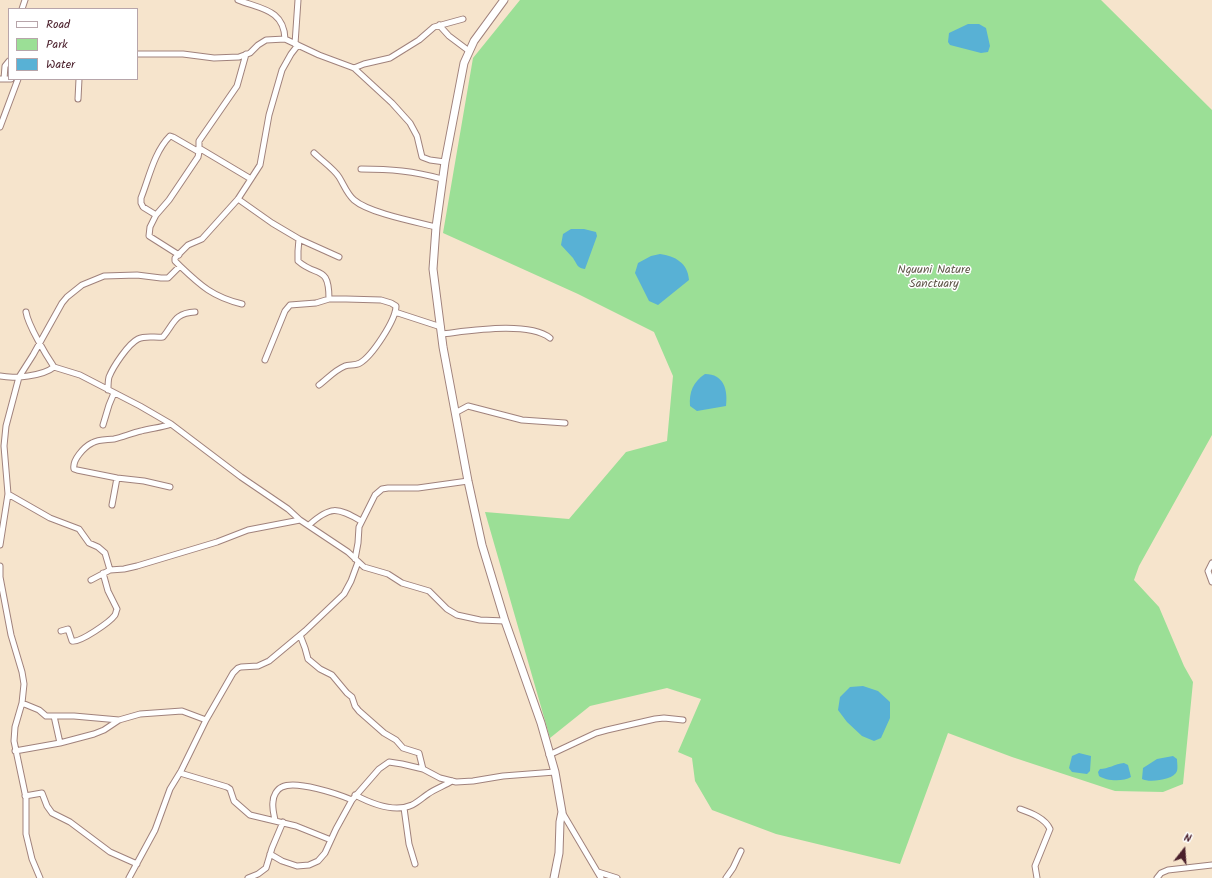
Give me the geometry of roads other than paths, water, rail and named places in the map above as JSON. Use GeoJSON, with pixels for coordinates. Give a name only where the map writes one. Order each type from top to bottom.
{"type":"FeatureCollection","features":[{"type":"Feature","properties":{"kind":"main road"},"geometry":{"type":"LineString","coordinates":[[504,0],[474,41],[464,63],[442,179],[433,269],[441,330],[455,413],[482,545],[505,621],[541,723],[555,772],[562,812],[560,822],[559,853],[554,878]]}},
{"type":"Feature","properties":{"kind":"street"},"geometry":{"type":"LineString","coordinates":[[238,0],[259,6],[270,12],[282,24],[285,39]]}},
{"type":"Feature","properties":{"kind":"street"},"geometry":{"type":"LineString","coordinates":[[242,304],[225,300],[216,295],[201,285],[175,261],[188,245],[202,239],[238,199],[260,164],[269,115],[282,70],[296,45],[298,0]]}},
{"type":"Feature","properties":{"kind":"street"},"geometry":{"type":"LineString","coordinates":[[354,68],[390,58],[419,40],[430,30],[439,25],[463,19]]}},
{"type":"Feature","properties":{"kind":"street"},"geometry":{"type":"LineString","coordinates":[[439,25],[448,36],[469,51]]}},
{"type":"Feature","properties":{"kind":"street"},"geometry":{"type":"LineString","coordinates":[[138,54],[183,54],[214,58],[239,57],[250,53],[266,40],[285,39],[335,62],[354,68],[408,120],[417,136],[422,157],[445,162]]}},
{"type":"Feature","properties":{"kind":"street"},"geometry":{"type":"LineString","coordinates":[[179,255],[149,236],[150,227],[156,214],[177,188],[198,157],[199,141],[236,86],[246,54]]}},
{"type":"Feature","properties":{"kind":"street"},"geometry":{"type":"LineString","coordinates":[[2,79],[5,66],[8,62]]}},
{"type":"Feature","properties":{"kind":"street"},"geometry":{"type":"LineString","coordinates":[[0,127],[18,80]]}},
{"type":"Feature","properties":{"kind":"street"},"geometry":{"type":"LineString","coordinates":[[78,99],[79,80]]}},
{"type":"Feature","properties":{"kind":"street"},"geometry":{"type":"LineString","coordinates":[[156,214],[143,207],[140,203],[154,163],[164,142],[170,136],[199,150],[251,179]]}},
{"type":"Feature","properties":{"kind":"street"},"geometry":{"type":"LineString","coordinates":[[314,153],[337,174],[347,192],[356,202],[395,217],[436,227]]}},
{"type":"Feature","properties":{"kind":"street"},"geometry":{"type":"LineString","coordinates":[[361,169],[419,172],[442,179]]}},
{"type":"Feature","properties":{"kind":"street"},"geometry":{"type":"LineString","coordinates":[[238,199],[272,223],[299,239],[339,257]]}},
{"type":"Feature","properties":{"kind":"street"},"geometry":{"type":"LineString","coordinates":[[299,239],[298,261],[326,278],[329,285],[329,299]]}},
{"type":"Feature","properties":{"kind":"street"},"geometry":{"type":"LineString","coordinates":[[0,545],[8,494],[4,446],[6,426],[18,377],[40,343],[62,303],[82,285],[104,276],[137,275],[168,278],[180,266]]}},
{"type":"Feature","properties":{"kind":"street"},"geometry":{"type":"LineString","coordinates":[[265,360],[287,308],[290,305],[316,303],[329,299],[381,300],[394,304],[396,306],[395,312],[382,339],[374,350],[359,364],[345,366],[319,385]]}},
{"type":"Feature","properties":{"kind":"street"},"geometry":{"type":"LineString","coordinates":[[26,312],[27,318],[46,356],[54,367],[80,375],[171,424],[241,477],[288,509],[300,520],[348,552],[357,561],[370,569],[388,574],[402,583],[429,591],[447,609],[457,615],[485,621],[505,621]]}},
{"type":"Feature","properties":{"kind":"street"},"geometry":{"type":"LineString","coordinates":[[108,390],[108,381],[112,370],[133,343],[138,339],[146,337],[163,337],[174,320],[184,314],[195,312]]}},
{"type":"Feature","properties":{"kind":"street"},"geometry":{"type":"LineString","coordinates":[[395,312],[441,330],[524,329],[546,334],[550,338]]}},
{"type":"Feature","properties":{"kind":"street"},"geometry":{"type":"LineString","coordinates":[[0,376],[14,378],[43,373],[54,367]]}},
{"type":"Feature","properties":{"kind":"street"},"geometry":{"type":"LineString","coordinates":[[103,425],[114,393]]}},
{"type":"Feature","properties":{"kind":"street"},"geometry":{"type":"LineString","coordinates":[[455,413],[468,406],[522,420],[565,423]]}},
{"type":"Feature","properties":{"kind":"street"},"geometry":{"type":"LineString","coordinates":[[170,487],[144,481],[117,478],[77,470],[74,469],[73,466],[78,456],[92,443],[114,439],[142,430],[160,428],[171,424]]}},
{"type":"Feature","properties":{"kind":"street"},"geometry":{"type":"LineString","coordinates":[[112,504],[117,478]]}},
{"type":"Feature","properties":{"kind":"street"},"geometry":{"type":"LineString","coordinates":[[130,878],[155,830],[170,789],[191,753],[206,720],[233,673],[238,668],[244,666],[258,666],[265,663],[300,635],[344,594],[351,581],[357,561],[359,526],[375,495],[382,489],[388,488],[418,488],[468,481]]}},
{"type":"Feature","properties":{"kind":"street"},"geometry":{"type":"LineString","coordinates":[[8,494],[50,518],[79,529],[89,543],[98,547],[105,553],[110,570]]}},
{"type":"Feature","properties":{"kind":"street"},"geometry":{"type":"LineString","coordinates":[[309,525],[318,517],[336,510],[342,511],[361,521]]}},
{"type":"Feature","properties":{"kind":"street"},"geometry":{"type":"LineString","coordinates":[[91,580],[110,570],[137,566],[216,542],[254,528],[300,520]]}},
{"type":"Feature","properties":{"kind":"street"},"geometry":{"type":"LineString","coordinates":[[1212,563],[1208,571],[1212,582]]}},
{"type":"Feature","properties":{"kind":"street"},"geometry":{"type":"LineString","coordinates":[[0,566],[0,577],[10,635],[22,672],[24,684],[22,704],[14,734],[14,741],[25,796],[26,834],[32,859],[40,878]]}},
{"type":"Feature","properties":{"kind":"street"},"geometry":{"type":"LineString","coordinates":[[61,630],[68,629],[72,641],[77,641],[91,634],[115,615],[116,609],[103,573]]}},
{"type":"Feature","properties":{"kind":"street"},"geometry":{"type":"LineString","coordinates":[[300,635],[309,661],[320,670],[332,675],[353,698],[356,708],[384,733],[396,740],[403,748],[419,754],[423,769]]}},
{"type":"Feature","properties":{"kind":"street"},"geometry":{"type":"LineString","coordinates":[[22,704],[39,710],[45,716],[74,716],[119,720]]}},
{"type":"Feature","properties":{"kind":"street"},"geometry":{"type":"LineString","coordinates":[[15,751],[60,743],[94,734],[104,730],[119,720],[140,714],[178,711],[187,712],[206,720]]}},
{"type":"Feature","properties":{"kind":"street"},"geometry":{"type":"LineString","coordinates":[[54,716],[60,743]]}},
{"type":"Feature","properties":{"kind":"street"},"geometry":{"type":"LineString","coordinates":[[549,755],[602,731],[655,718],[683,720]]}},
{"type":"Feature","properties":{"kind":"street"},"geometry":{"type":"LineString","coordinates":[[270,854],[282,861],[297,866],[309,865],[318,861],[323,856],[352,800],[379,769],[389,762],[423,769],[440,778],[466,782],[503,776],[555,772]]}},
{"type":"Feature","properties":{"kind":"street"},"geometry":{"type":"LineString","coordinates":[[180,772],[227,787],[230,789],[234,801],[246,813],[301,827],[331,840]]}},
{"type":"Feature","properties":{"kind":"street"},"geometry":{"type":"LineString","coordinates":[[356,795],[372,804],[379,806],[404,808],[417,803],[436,789],[452,781]]}},
{"type":"Feature","properties":{"kind":"street"},"geometry":{"type":"LineString","coordinates":[[276,820],[273,802],[278,790],[286,786],[296,785],[325,790],[352,800]]}},
{"type":"Feature","properties":{"kind":"street"},"geometry":{"type":"LineString","coordinates":[[25,796],[42,793],[47,806],[52,813],[70,822],[110,852],[137,864]]}},
{"type":"Feature","properties":{"kind":"street"},"geometry":{"type":"LineString","coordinates":[[404,808],[409,844],[415,864]]}},
{"type":"Feature","properties":{"kind":"street"},"geometry":{"type":"LineString","coordinates":[[1020,809],[1038,818],[1048,825],[1050,829],[1035,866],[1037,878]]}},
{"type":"Feature","properties":{"kind":"street"},"geometry":{"type":"LineString","coordinates":[[562,812],[601,878]]}},
{"type":"Feature","properties":{"kind":"street"},"geometry":{"type":"LineString","coordinates":[[248,878],[262,872],[266,868],[283,822]]}},
{"type":"Feature","properties":{"kind":"street"},"geometry":{"type":"LineString","coordinates":[[726,878],[733,868],[741,851]]}},
{"type":"Feature","properties":{"kind":"street"},"geometry":{"type":"LineString","coordinates":[[1157,878],[1161,873],[1168,870],[1212,865]]}},
{"type":"Feature","properties":{"kind":"street"},"geometry":{"type":"LineString","coordinates":[[598,872],[616,878]]}},
{"type":"Feature","properties":{"kind":"water"},"geometry":{"type":"Polygon","coordinates":[[[968,24],[979,24],[986,28],[990,46],[988,52],[981,53],[950,45],[948,42],[949,33],[968,24]]]}},
{"type":"Feature","properties":{"kind":"water"},"geometry":{"type":"Polygon","coordinates":[[[571,229],[584,229],[596,232],[597,236],[585,269],[576,264],[573,258],[561,245],[563,234],[571,229]]]}},
{"type":"Feature","properties":{"kind":"water"},"geometry":{"type":"Polygon","coordinates":[[[660,254],[680,261],[686,269],[689,280],[658,305],[649,301],[635,273],[638,263],[651,256],[660,254]]]}},
{"type":"Feature","properties":{"kind":"water"},"geometry":{"type":"Polygon","coordinates":[[[705,374],[717,377],[721,380],[726,394],[726,406],[697,411],[690,406],[691,392],[697,380],[705,374]]]}},
{"type":"Feature","properties":{"kind":"water"},"geometry":{"type":"Polygon","coordinates":[[[863,686],[878,691],[890,702],[890,718],[881,738],[874,741],[862,736],[847,722],[838,710],[840,697],[850,687],[863,686]]]}},
{"type":"Feature","properties":{"kind":"water"},"geometry":{"type":"Polygon","coordinates":[[[1079,753],[1091,756],[1090,771],[1087,774],[1072,772],[1069,768],[1072,756],[1079,753]]]}},
{"type":"Feature","properties":{"kind":"water"},"geometry":{"type":"Polygon","coordinates":[[[1173,756],[1177,759],[1177,771],[1171,777],[1150,781],[1142,779],[1143,768],[1157,759],[1173,756]]]}},
{"type":"Feature","properties":{"kind":"water"},"geometry":{"type":"Polygon","coordinates":[[[1124,763],[1128,765],[1131,777],[1128,779],[1115,780],[1102,778],[1099,776],[1098,772],[1100,769],[1124,763]]]}},
{"type":"Feature","properties":{"kind":"park label","name":"Nguuni Nature Sanctuary"},"geometry":{"type":"Point","coordinates":[934,278]}}]}
